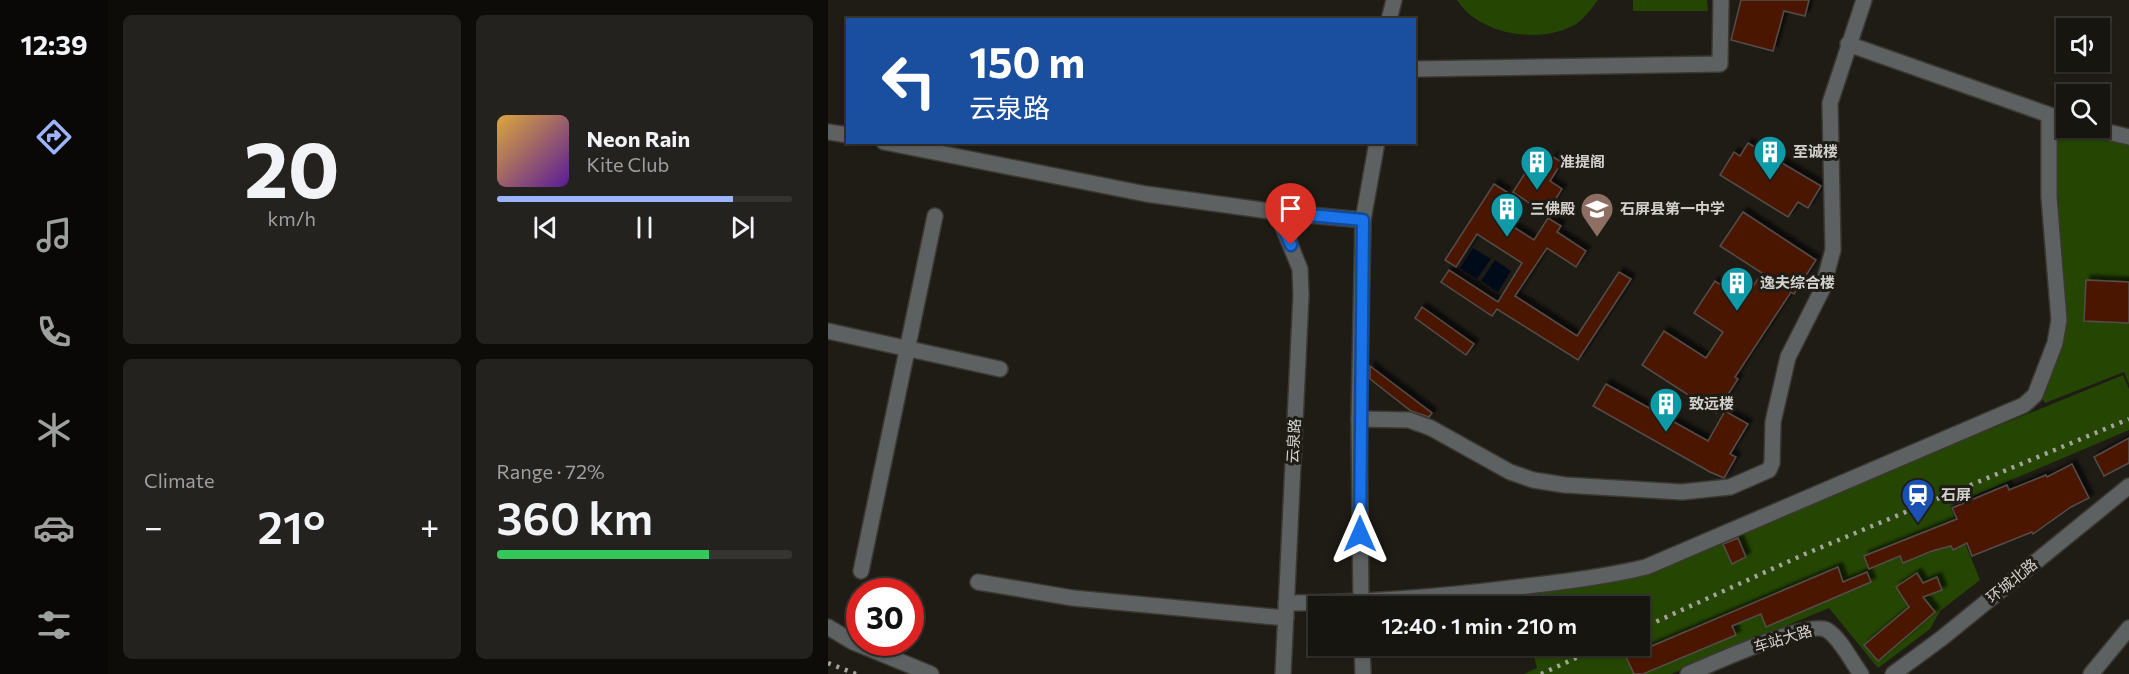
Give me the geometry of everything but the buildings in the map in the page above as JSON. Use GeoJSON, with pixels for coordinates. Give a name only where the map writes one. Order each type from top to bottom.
{"type":"FeatureCollection","features":[{"type":"Feature","properties":{"kind":"street"},"geometry":{"type":"LineString","coordinates":[[1390,18],[1394,0]]}},
{"type":"Feature","properties":{"kind":"street"},"geometry":{"type":"LineString","coordinates":[[1416,69],[1720,64],[1721,0]]}},
{"type":"Feature","properties":{"kind":"street"},"geometry":{"type":"LineString","coordinates":[[1359,419],[1409,420],[1431,428],[1510,472],[1533,480],[1565,486],[1682,492],[1730,487],[1768,470],[1772,463],[1773,422],[1788,357],[1822,290],[1833,250],[1830,103],[1864,0]]}},
{"type":"Feature","properties":{"kind":"street"},"geometry":{"type":"LineString","coordinates":[[1848,44],[2056,119]]}},
{"type":"Feature","properties":{"kind":"street"},"geometry":{"type":"LineString","coordinates":[[1435,596],[1616,574],[1646,567],[2024,405],[2035,394],[2055,343],[2059,320],[2049,196],[2049,117]]}},
{"type":"Feature","properties":{"kind":"street"},"geometry":{"type":"LineString","coordinates":[[828,132],[846,135]]}},
{"type":"Feature","properties":{"kind":"street"},"geometry":{"type":"LineString","coordinates":[[2110,132],[2129,137]]}},
{"type":"Feature","properties":{"kind":"street"},"geometry":{"type":"LineString","coordinates":[[894,144],[1146,194],[1277,212],[1363,220]]}},
{"type":"Feature","properties":{"kind":"street"},"geometry":{"type":"LineString","coordinates":[[1361,596],[1359,419],[1363,220],[1377,144]]}},
{"type":"Feature","properties":{"kind":"street","name":"云泉路"},"geometry":{"type":"LineString","coordinates":[[1277,212],[1300,269],[1301,295],[1283,674]]}},
{"type":"Feature","properties":{"kind":"street"},"geometry":{"type":"LineString","coordinates":[[861,571],[935,216]]}},
{"type":"Feature","properties":{"kind":"street"},"geometry":{"type":"LineString","coordinates":[[828,331],[1000,369]]}},
{"type":"Feature","properties":{"kind":"street","name":"环城北路"},"geometry":{"type":"LineString","coordinates":[[1893,674],[1942,638],[2129,486]]}},
{"type":"Feature","properties":{"kind":"street"},"geometry":{"type":"LineString","coordinates":[[978,582],[1073,598],[1286,610],[1308,608]]}},
{"type":"Feature","properties":{"kind":"street"},"geometry":{"type":"LineString","coordinates":[[828,627],[853,642],[931,674]]}},
{"type":"Feature","properties":{"kind":"street","name":"车站大路"},"geometry":{"type":"LineString","coordinates":[[1688,674],[1790,634],[1818,628],[1831,634],[1861,674]]}},
{"type":"Feature","properties":{"kind":"street"},"geometry":{"type":"LineString","coordinates":[[2091,674],[2129,628]]}},
{"type":"Feature","properties":{"kind":"street"},"geometry":{"type":"LineString","coordinates":[[1362,656],[1363,674]]}},
{"type":"Feature","properties":{"kind":"green space"},"geometry":{"type":"Polygon","coordinates":[[[1457,0],[1598,0],[1576,24],[1546,34],[1529,35],[1495,29],[1467,12],[1457,0]]]}},
{"type":"Feature","properties":{"kind":"green space"},"geometry":{"type":"Polygon","coordinates":[[[1633,0],[1707,0],[1708,11],[1633,11],[1633,0]]]}},
{"type":"Feature","properties":{"kind":"green space"},"geometry":{"type":"Polygon","coordinates":[[[2055,123],[2056,138],[2110,137],[2129,142],[2129,384],[2124,372],[2045,403],[2039,394],[2063,310],[2055,123]]]}},
{"type":"Feature","properties":{"kind":"green space"},"geometry":{"type":"Polygon","coordinates":[[[2123,375],[2129,389],[2129,430],[1950,506],[1980,580],[1940,611],[1930,629],[1878,668],[1829,608],[1671,674],[1524,674],[1537,668],[1534,656],[1650,656],[1650,596],[1518,596],[1514,581],[1653,570],[1741,531],[2123,375]]]}},
{"type":"Feature","properties":{"kind":"water"},"geometry":{"type":"Polygon","coordinates":[[[1473,248],[1491,259],[1477,279],[1460,268],[1473,248]]]}},
{"type":"Feature","properties":{"kind":"water"},"geometry":{"type":"Polygon","coordinates":[[[1495,260],[1511,271],[1498,292],[1481,281],[1495,260]]]}},
{"type":"Feature","properties":{"kind":"railway"},"geometry":{"type":"LineString","coordinates":[[1650,624],[1805,554],[2129,419]]}},
{"type":"Feature","properties":{"kind":"railway"},"geometry":{"type":"LineString","coordinates":[[1541,674],[1580,656]]}},
{"type":"Feature","properties":{"kind":"railway"},"geometry":{"type":"LineString","coordinates":[[828,663],[856,674]]}},
{"type":"Feature","properties":{"kind":"place","name":"至诚楼"},"geometry":{"type":"Point","coordinates":[1770,181]}},
{"type":"Feature","properties":{"kind":"place","name":"准提阁"},"geometry":{"type":"Point","coordinates":[1537,191]}},
{"type":"Feature","properties":{"kind":"place","name":"三佛殿"},"geometry":{"type":"Point","coordinates":[1507,238]}},
{"type":"Feature","properties":{"kind":"place","name":"石屏县第一中学"},"geometry":{"type":"Point","coordinates":[1597,238]}},
{"type":"Feature","properties":{"kind":"place","name":"逸夫综合楼"},"geometry":{"type":"Point","coordinates":[1737,312]}},
{"type":"Feature","properties":{"kind":"place","name":"致远楼"},"geometry":{"type":"Point","coordinates":[1666,433]}},
{"type":"Feature","properties":{"kind":"place","name":"石屏"},"geometry":{"type":"Point","coordinates":[1918,524]}},
{"type":"Feature","properties":{"kind":"route"},"geometry":{"type":"LineString","coordinates":[[1291,245],[1277,212],[1363,220],[1359,419],[1360,534]]}}]}
